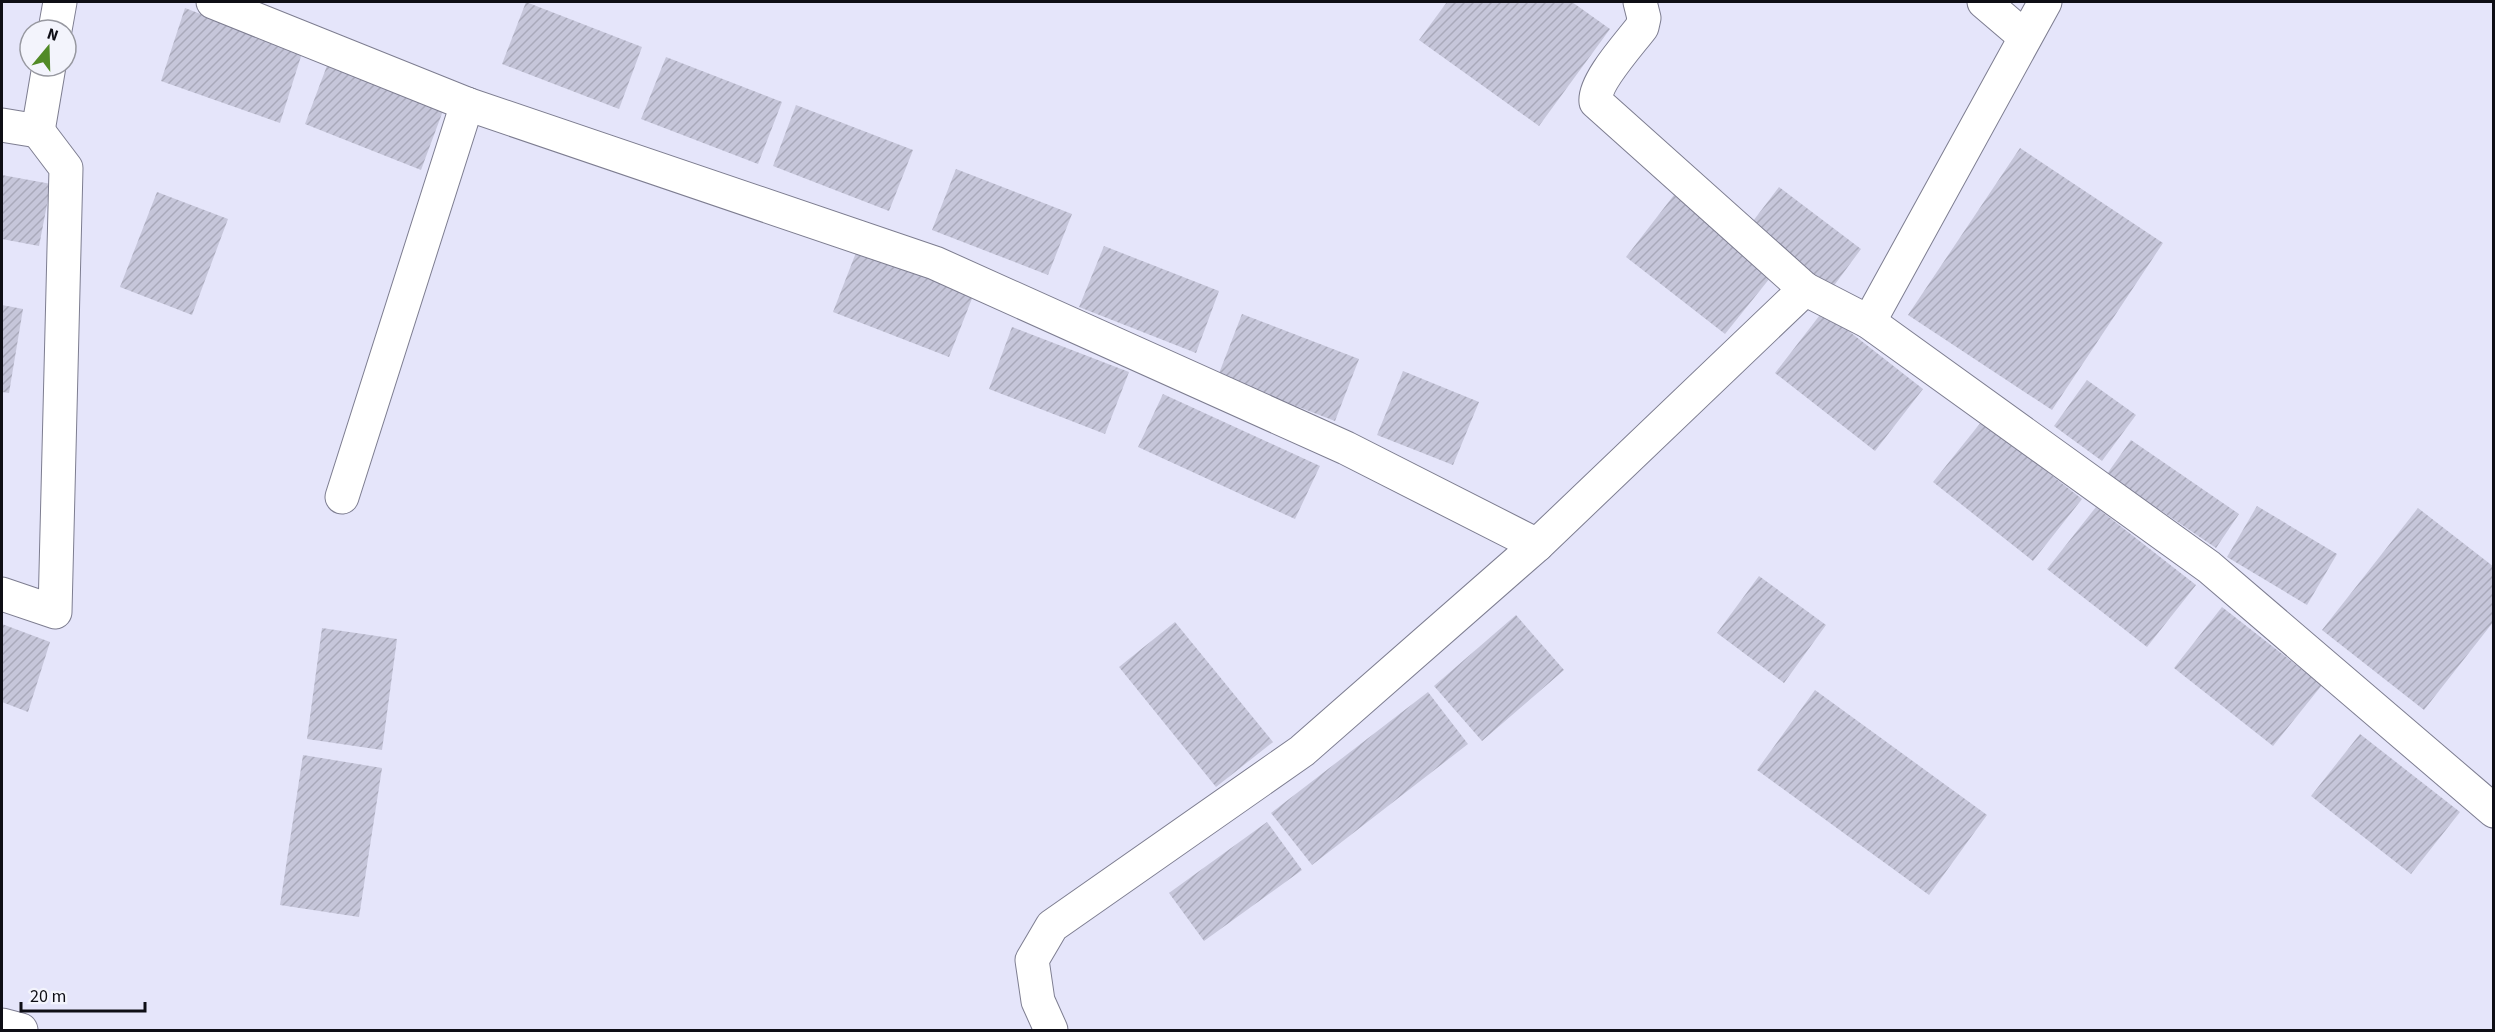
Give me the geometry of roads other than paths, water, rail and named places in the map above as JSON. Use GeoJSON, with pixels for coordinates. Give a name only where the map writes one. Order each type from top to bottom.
{"type":"FeatureCollection","features":[{"type":"Feature","properties":{"kind":"street"},"geometry":{"type":"LineString","coordinates":[[57,18],[60,2]]}},
{"type":"Feature","properties":{"kind":"street"},"geometry":{"type":"LineString","coordinates":[[213,2],[467,105],[935,263],[1346,448],[1537,545]]}},
{"type":"Feature","properties":{"kind":"street"},"geometry":{"type":"LineString","coordinates":[[1641,2],[1644,18],[1642,27],[1600,83],[1595,96],[1596,102],[1805,289],[1869,322],[2209,567],[2493,811]]}},
{"type":"Feature","properties":{"kind":"street"},"geometry":{"type":"LineString","coordinates":[[1984,2],[2025,37]]}},
{"type":"Feature","properties":{"kind":"street"},"geometry":{"type":"LineString","coordinates":[[1869,322],[2045,2]]}},
{"type":"Feature","properties":{"kind":"street"},"geometry":{"type":"LineString","coordinates":[[38,131],[47,78]]}},
{"type":"Feature","properties":{"kind":"street"},"geometry":{"type":"LineString","coordinates":[[342,497],[467,105]]}},
{"type":"Feature","properties":{"kind":"street"},"geometry":{"type":"LineString","coordinates":[[2,125],[38,131],[66,168],[55,612],[2,594]]}},
{"type":"Feature","properties":{"kind":"street"},"geometry":{"type":"LineString","coordinates":[[1052,1030],[1038,1001],[1032,960],[1052,926],[1302,751],[1537,545],[1805,289]]}},
{"type":"Feature","properties":{"kind":"street"},"geometry":{"type":"LineString","coordinates":[[2,1025],[21,1030]]}}]}
